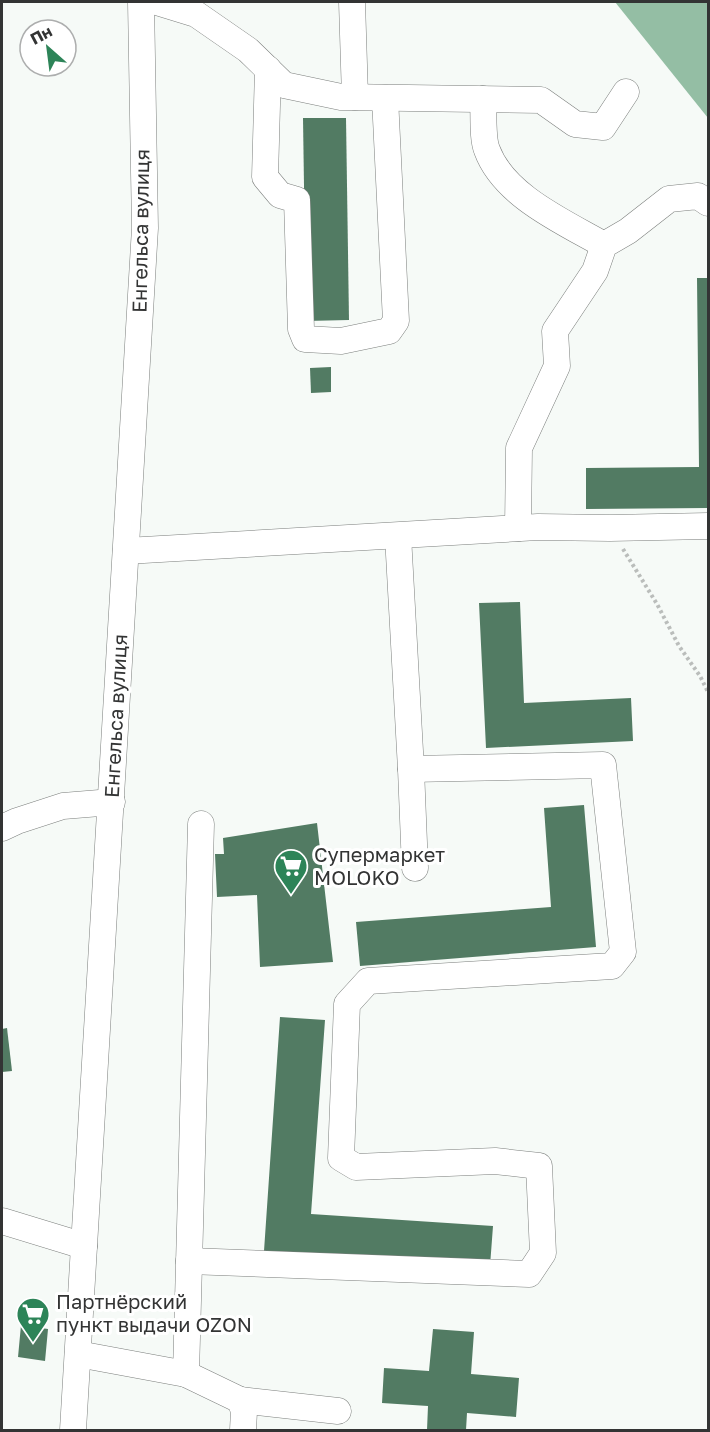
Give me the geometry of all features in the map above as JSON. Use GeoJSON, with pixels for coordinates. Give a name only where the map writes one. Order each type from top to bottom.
{"type":"FeatureCollection","features":[{"type":"Feature","properties":{"kind":"street","name":"Енгельса вулиця"},"geometry":{"type":"LineString","coordinates":[[73,1431],[145,228],[141,2]]}},
{"type":"Feature","properties":{"kind":"street"},"geometry":{"type":"LineString","coordinates":[[157,2],[196,14],[248,50],[284,85],[341,97],[541,100],[575,124],[603,127],[626,92]]}},
{"type":"Feature","properties":{"kind":"street"},"geometry":{"type":"LineString","coordinates":[[352,2],[355,97]]}},
{"type":"Feature","properties":{"kind":"street"},"geometry":{"type":"LineString","coordinates":[[268,69],[265,177],[280,195],[297,200],[301,329],[305,339],[341,341],[389,331],[396,321],[385,98]]}},
{"type":"Feature","properties":{"kind":"street"},"geometry":{"type":"LineString","coordinates":[[483,99],[486,149],[503,177],[526,199],[603,245]]}},
{"type":"Feature","properties":{"kind":"street"},"geometry":{"type":"LineString","coordinates":[[518,528],[519,448],[557,366],[555,331],[595,271],[603,245],[628,231],[669,199],[698,196],[708,203]]}},
{"type":"Feature","properties":{"kind":"street"},"geometry":{"type":"LineString","coordinates":[[126,551],[518,528],[708,526]]}},
{"type":"Feature","properties":{"kind":"street"},"geometry":{"type":"LineString","coordinates":[[398,536],[415,868]]}},
{"type":"Feature","properties":{"kind":"street"},"geometry":{"type":"LineString","coordinates":[[189,1261],[529,1274],[543,1253],[539,1166],[495,1161],[356,1167],[341,1158],[347,1004],[368,981],[612,966],[623,952],[603,765],[411,770]]}},
{"type":"Feature","properties":{"kind":"street"},"geometry":{"type":"LineString","coordinates":[[2,828],[17,820],[63,806],[112,802]]}},
{"type":"Feature","properties":{"kind":"street"},"geometry":{"type":"LineString","coordinates":[[186,1374],[201,824]]}},
{"type":"Feature","properties":{"kind":"street"},"geometry":{"type":"LineString","coordinates":[[2,1221],[84,1246]]}},
{"type":"Feature","properties":{"kind":"street"},"geometry":{"type":"LineString","coordinates":[[78,1354],[186,1374],[240,1400],[338,1411]]}},
{"type":"Feature","properties":{"kind":"street"},"geometry":{"type":"LineString","coordinates":[[240,1400],[244,1411],[243,1431]]}},
{"type":"Feature","properties":{"kind":"path"},"geometry":{"type":"LineString","coordinates":[[610,528],[657,604],[679,646],[700,676],[708,693]]}},
{"type":"Feature","properties":{"kind":"green space"},"geometry":{"type":"Polygon","coordinates":[[[615,2],[708,2],[708,118],[615,2]]]}},
{"type":"Feature","properties":{"kind":"building"},"geometry":{"type":"Polygon","coordinates":[[[303,118],[346,118],[349,320],[306,321],[303,118]]]}},
{"type":"Feature","properties":{"kind":"building"},"geometry":{"type":"Polygon","coordinates":[[[697,278],[708,278],[708,508],[586,509],[586,468],[699,467],[697,278]]]}},
{"type":"Feature","properties":{"kind":"building"},"geometry":{"type":"Polygon","coordinates":[[[331,367],[331,392],[311,393],[310,368],[331,367]]]}},
{"type":"Feature","properties":{"kind":"building"},"geometry":{"type":"Polygon","coordinates":[[[520,602],[524,703],[631,698],[633,741],[486,748],[479,603],[520,602]]]}},
{"type":"Feature","properties":{"kind":"building"},"geometry":{"type":"Polygon","coordinates":[[[584,805],[596,947],[360,966],[356,922],[551,907],[544,808],[584,805]]]}},
{"type":"Feature","properties":{"kind":"building","name":"Супермаркет MOLOKO"},"geometry":{"type":"Polygon","coordinates":[[[317,823],[333,962],[260,967],[257,895],[217,897],[215,854],[224,854],[223,838],[317,823]]]}},
{"type":"Feature","properties":{"kind":"building"},"geometry":{"type":"Polygon","coordinates":[[[280,1017],[325,1020],[311,1214],[493,1226],[490,1266],[264,1251],[280,1017]]]}},
{"type":"Feature","properties":{"kind":"building"},"geometry":{"type":"Polygon","coordinates":[[[7,1028],[12,1071],[2,1072],[2,1029],[7,1028]]]}},
{"type":"Feature","properties":{"kind":"building","name":"Партнёрский пункт выдачи OZON"},"geometry":{"type":"Polygon","coordinates":[[[21,1325],[48,1329],[45,1361],[18,1357],[21,1325]]]}},
{"type":"Feature","properties":{"kind":"building"},"geometry":{"type":"Polygon","coordinates":[[[433,1329],[474,1332],[471,1374],[519,1378],[516,1417],[467,1413],[466,1430],[427,1430],[428,1406],[382,1403],[384,1368],[429,1371],[433,1329]]]}},
{"type":"Feature","properties":{"kind":"place","name":"Супермаркет MOLOKO"},"geometry":{"type":"Point","coordinates":[291,895]}},
{"type":"Feature","properties":{"kind":"place","name":"Партнёрский пункт выдачи OZON"},"geometry":{"type":"Point","coordinates":[33,1343]}}]}
